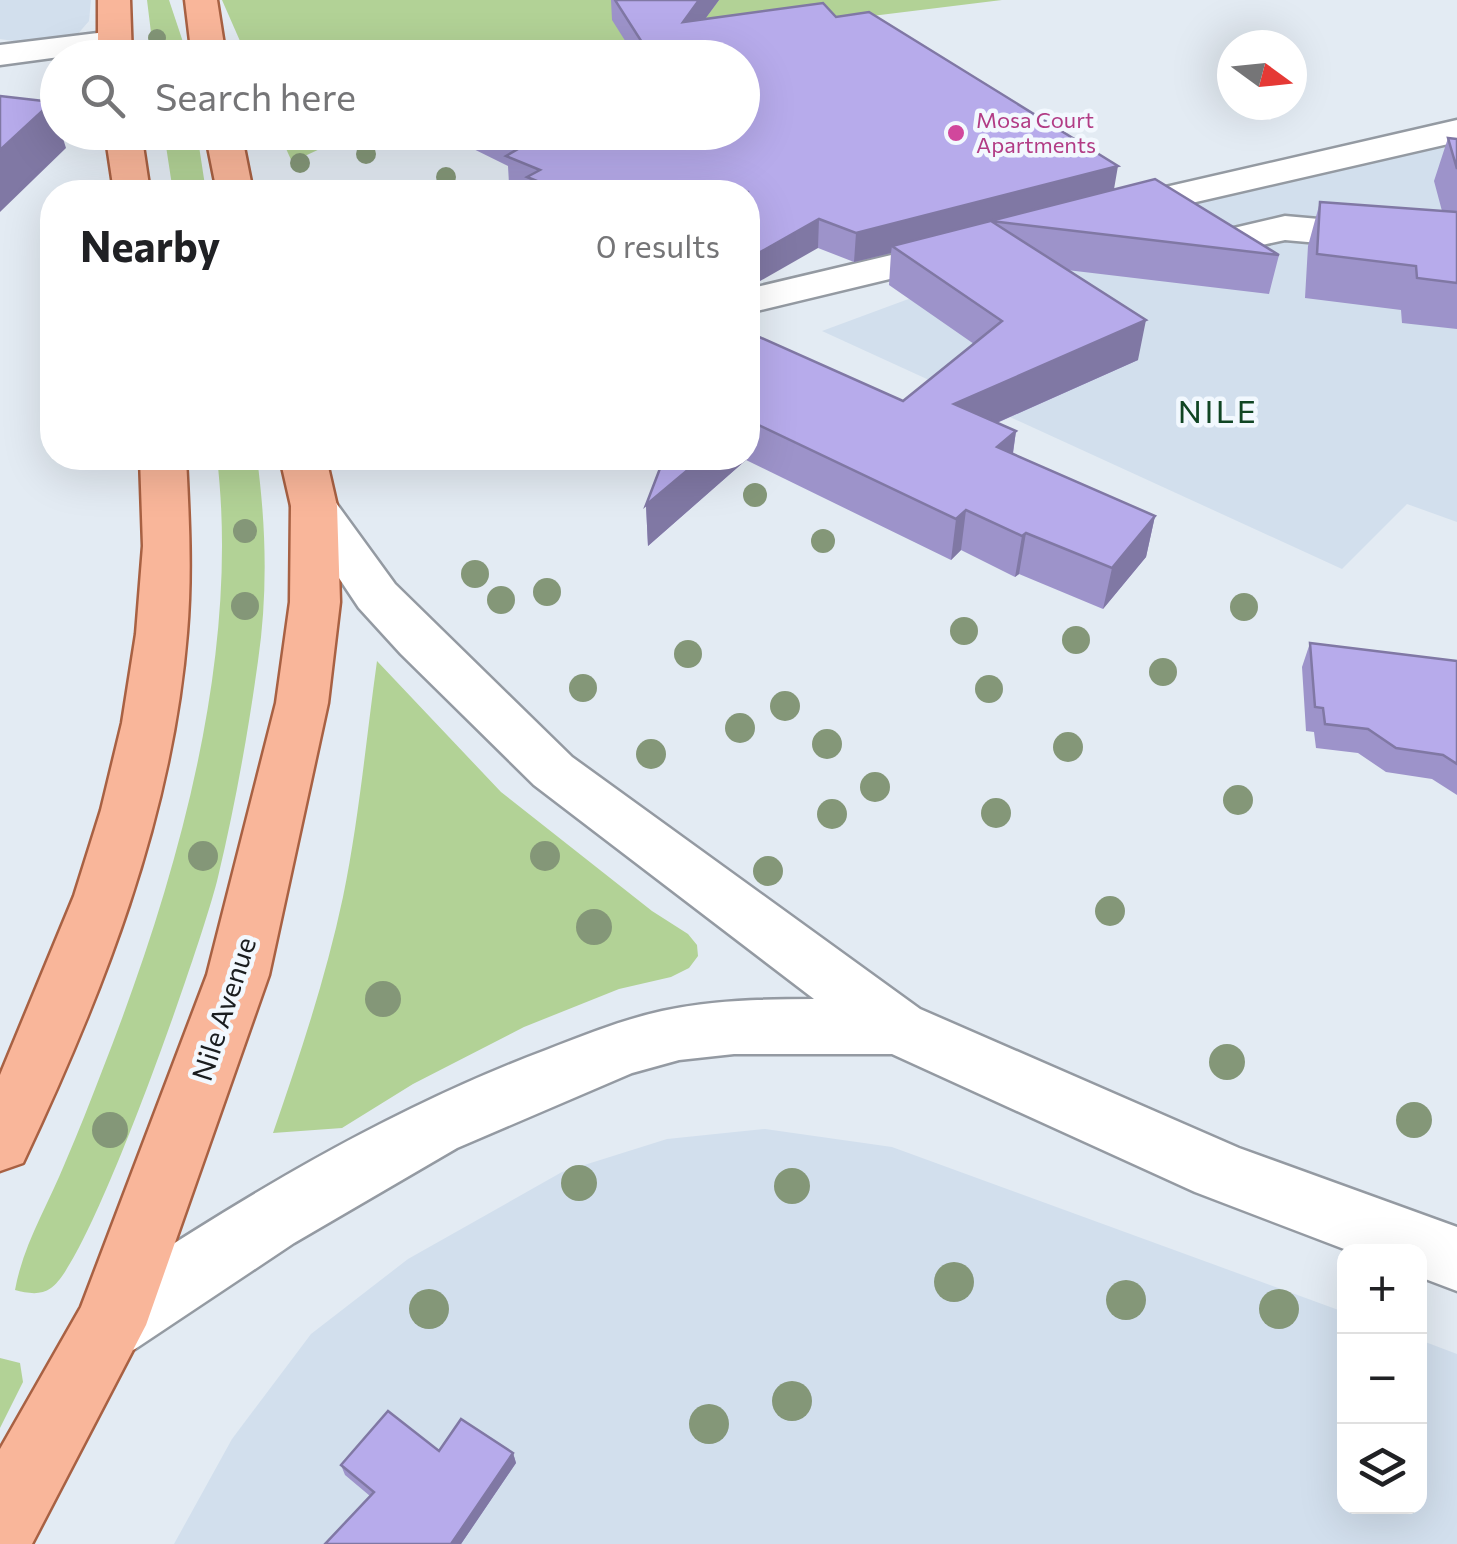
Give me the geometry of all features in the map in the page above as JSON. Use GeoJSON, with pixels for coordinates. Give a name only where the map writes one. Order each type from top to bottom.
{"type":"FeatureCollection","features":[{"type":"Feature","properties":{"kind":"main road"},"geometry":{"type":"LineString","coordinates":[[114,0],[114,40]]}},
{"type":"Feature","properties":{"kind":"main road"},"geometry":{"type":"LineString","coordinates":[[201,0],[207,40]]}},
{"type":"Feature","properties":{"kind":"main road"},"geometry":{"type":"LineString","coordinates":[[125,150],[130,180]]}},
{"type":"Feature","properties":{"kind":"main road"},"geometry":{"type":"LineString","coordinates":[[226,150],[232,180]]}},
{"type":"Feature","properties":{"kind":"main road"},"geometry":{"type":"LineString","coordinates":[[0,1142],[44,1054],[125,829],[159,657],[168,511],[164,470]]}},
{"type":"Feature","properties":{"kind":"main road","name":"Nile Avenue"},"geometry":{"type":"LineString","coordinates":[[0,1525],[110,1325],[238,975],[302,704],[315,602],[309,482]]}},
{"type":"Feature","properties":{"kind":"street"},"geometry":{"type":"LineString","coordinates":[[0,56],[40,54]]}},
{"type":"Feature","properties":{"kind":"street"},"geometry":{"type":"LineString","coordinates":[[0,56],[40,71]]}},
{"type":"Feature","properties":{"kind":"street"},"geometry":{"type":"LineString","coordinates":[[1074,220],[1457,131]]}},
{"type":"Feature","properties":{"kind":"street"},"geometry":{"type":"LineString","coordinates":[[1235,239],[1285,228],[1430,242]]}},
{"type":"Feature","properties":{"kind":"street"},"geometry":{"type":"LineString","coordinates":[[760,298],[999,240]]}},
{"type":"Feature","properties":{"kind":"street"},"geometry":{"type":"LineString","coordinates":[[309,482],[376,596],[418,642],[553,771],[898,1028],[1219,1171],[1457,1259]]}},
{"type":"Feature","properties":{"kind":"street"},"geometry":{"type":"LineString","coordinates":[[110,1325],[238,1237],[376,1155],[470,1108],[578,1066],[677,1034],[792,1024],[898,1028]]}},
{"type":"Feature","properties":{"kind":"shaded area"},"geometry":{"type":"Polygon","coordinates":[[[0,0],[91,0],[89,21],[76,36],[27,43],[0,39],[0,0]]]}},
{"type":"Feature","properties":{"kind":"shaded area"},"geometry":{"type":"Polygon","coordinates":[[[1457,142],[1457,522],[1407,504],[1342,569],[822,331],[1111,224],[1457,142]]]}},
{"type":"Feature","properties":{"kind":"shaded area"},"geometry":{"type":"Polygon","coordinates":[[[765,1129],[892,1147],[1337,1309],[1337,1514],[1427,1514],[1427,1343],[1457,1354],[1457,1544],[174,1544],[232,1439],[311,1334],[408,1259],[562,1172],[667,1139],[765,1129]]]}},
{"type":"Feature","properties":{"kind":"green space"},"geometry":{"type":"Polygon","coordinates":[[[147,0],[169,0],[182,40],[152,40],[147,0]]]}},
{"type":"Feature","properties":{"kind":"green space"},"geometry":{"type":"Polygon","coordinates":[[[222,0],[1002,0],[678,40],[240,40],[222,0]]]}},
{"type":"Feature","properties":{"kind":"green space"},"geometry":{"type":"Polygon","coordinates":[[[167,150],[200,150],[204,180],[171,180],[167,150]]]}},
{"type":"Feature","properties":{"kind":"green space"},"geometry":{"type":"Polygon","coordinates":[[[287,150],[318,150],[292,162],[287,150]]]}},
{"type":"Feature","properties":{"kind":"green space"},"geometry":{"type":"Polygon","coordinates":[[[218,470],[258,470],[265,559],[261,636],[218,877],[170,1027],[92,1221],[69,1265],[51,1288],[38,1293],[15,1290],[24,1257],[129,1000],[177,849],[210,692],[222,535],[218,470]]]}},
{"type":"Feature","properties":{"kind":"green space"},"geometry":{"type":"Polygon","coordinates":[[[377,661],[501,792],[652,911],[688,934],[697,945],[698,956],[689,968],[671,977],[619,989],[524,1027],[413,1084],[342,1128],[273,1133],[303,1045],[343,897],[377,661]]]}},
{"type":"Feature","properties":{"kind":"green space"},"geometry":{"type":"Polygon","coordinates":[[[0,1358],[20,1363],[23,1382],[0,1428],[0,1358]]]}},
{"type":"Feature","properties":{"kind":"building"},"geometry":{"type":"Polygon","coordinates":[[[615,0],[699,0],[683,22],[823,3],[836,17],[869,12],[1118,166],[856,233],[819,219],[760,252],[760,180],[527,177],[540,170],[506,156],[516,150],[760,150],[760,40],[641,40],[615,0]]]}},
{"type":"Feature","properties":{"kind":"building"},"geometry":{"type":"Polygon","coordinates":[[[0,96],[40,101],[40,113],[0,150],[0,96]]]}},
{"type":"Feature","properties":{"kind":"building"},"geometry":{"type":"Polygon","coordinates":[[[1448,138],[1457,139],[1457,169],[1448,138]]]}},
{"type":"Feature","properties":{"kind":"building"},"geometry":{"type":"Polygon","coordinates":[[[1155,179],[1279,255],[991,221],[1146,320],[954,404],[1016,431],[997,447],[1155,516],[1112,568],[1026,533],[1022,536],[966,510],[956,519],[760,426],[760,337],[903,401],[1002,321],[892,246],[1155,179]]]}},
{"type":"Feature","properties":{"kind":"building"},"geometry":{"type":"Polygon","coordinates":[[[1320,202],[1457,212],[1457,283],[1417,278],[1416,266],[1317,254],[1320,202]]]}},
{"type":"Feature","properties":{"kind":"building"},"geometry":{"type":"Polygon","coordinates":[[[659,470],[688,470],[646,505],[659,470]]]}},
{"type":"Feature","properties":{"kind":"building"},"geometry":{"type":"Polygon","coordinates":[[[1310,643],[1457,661],[1457,764],[1443,755],[1396,748],[1368,729],[1325,724],[1323,708],[1315,707],[1310,643]]]}},
{"type":"Feature","properties":{"kind":"building"},"geometry":{"type":"Polygon","coordinates":[[[388,1411],[439,1451],[461,1419],[513,1453],[451,1544],[325,1544],[374,1492],[341,1465],[388,1411]]]}},
{"type":"Feature","properties":{"kind":"place","name":"Mosa Court Apartments"},"geometry":{"type":"Point","coordinates":[956,133]}},
{"type":"Feature","properties":{"kind":"district","name":"NILE"},"geometry":{"type":"Point","coordinates":[1218,412]}}]}
